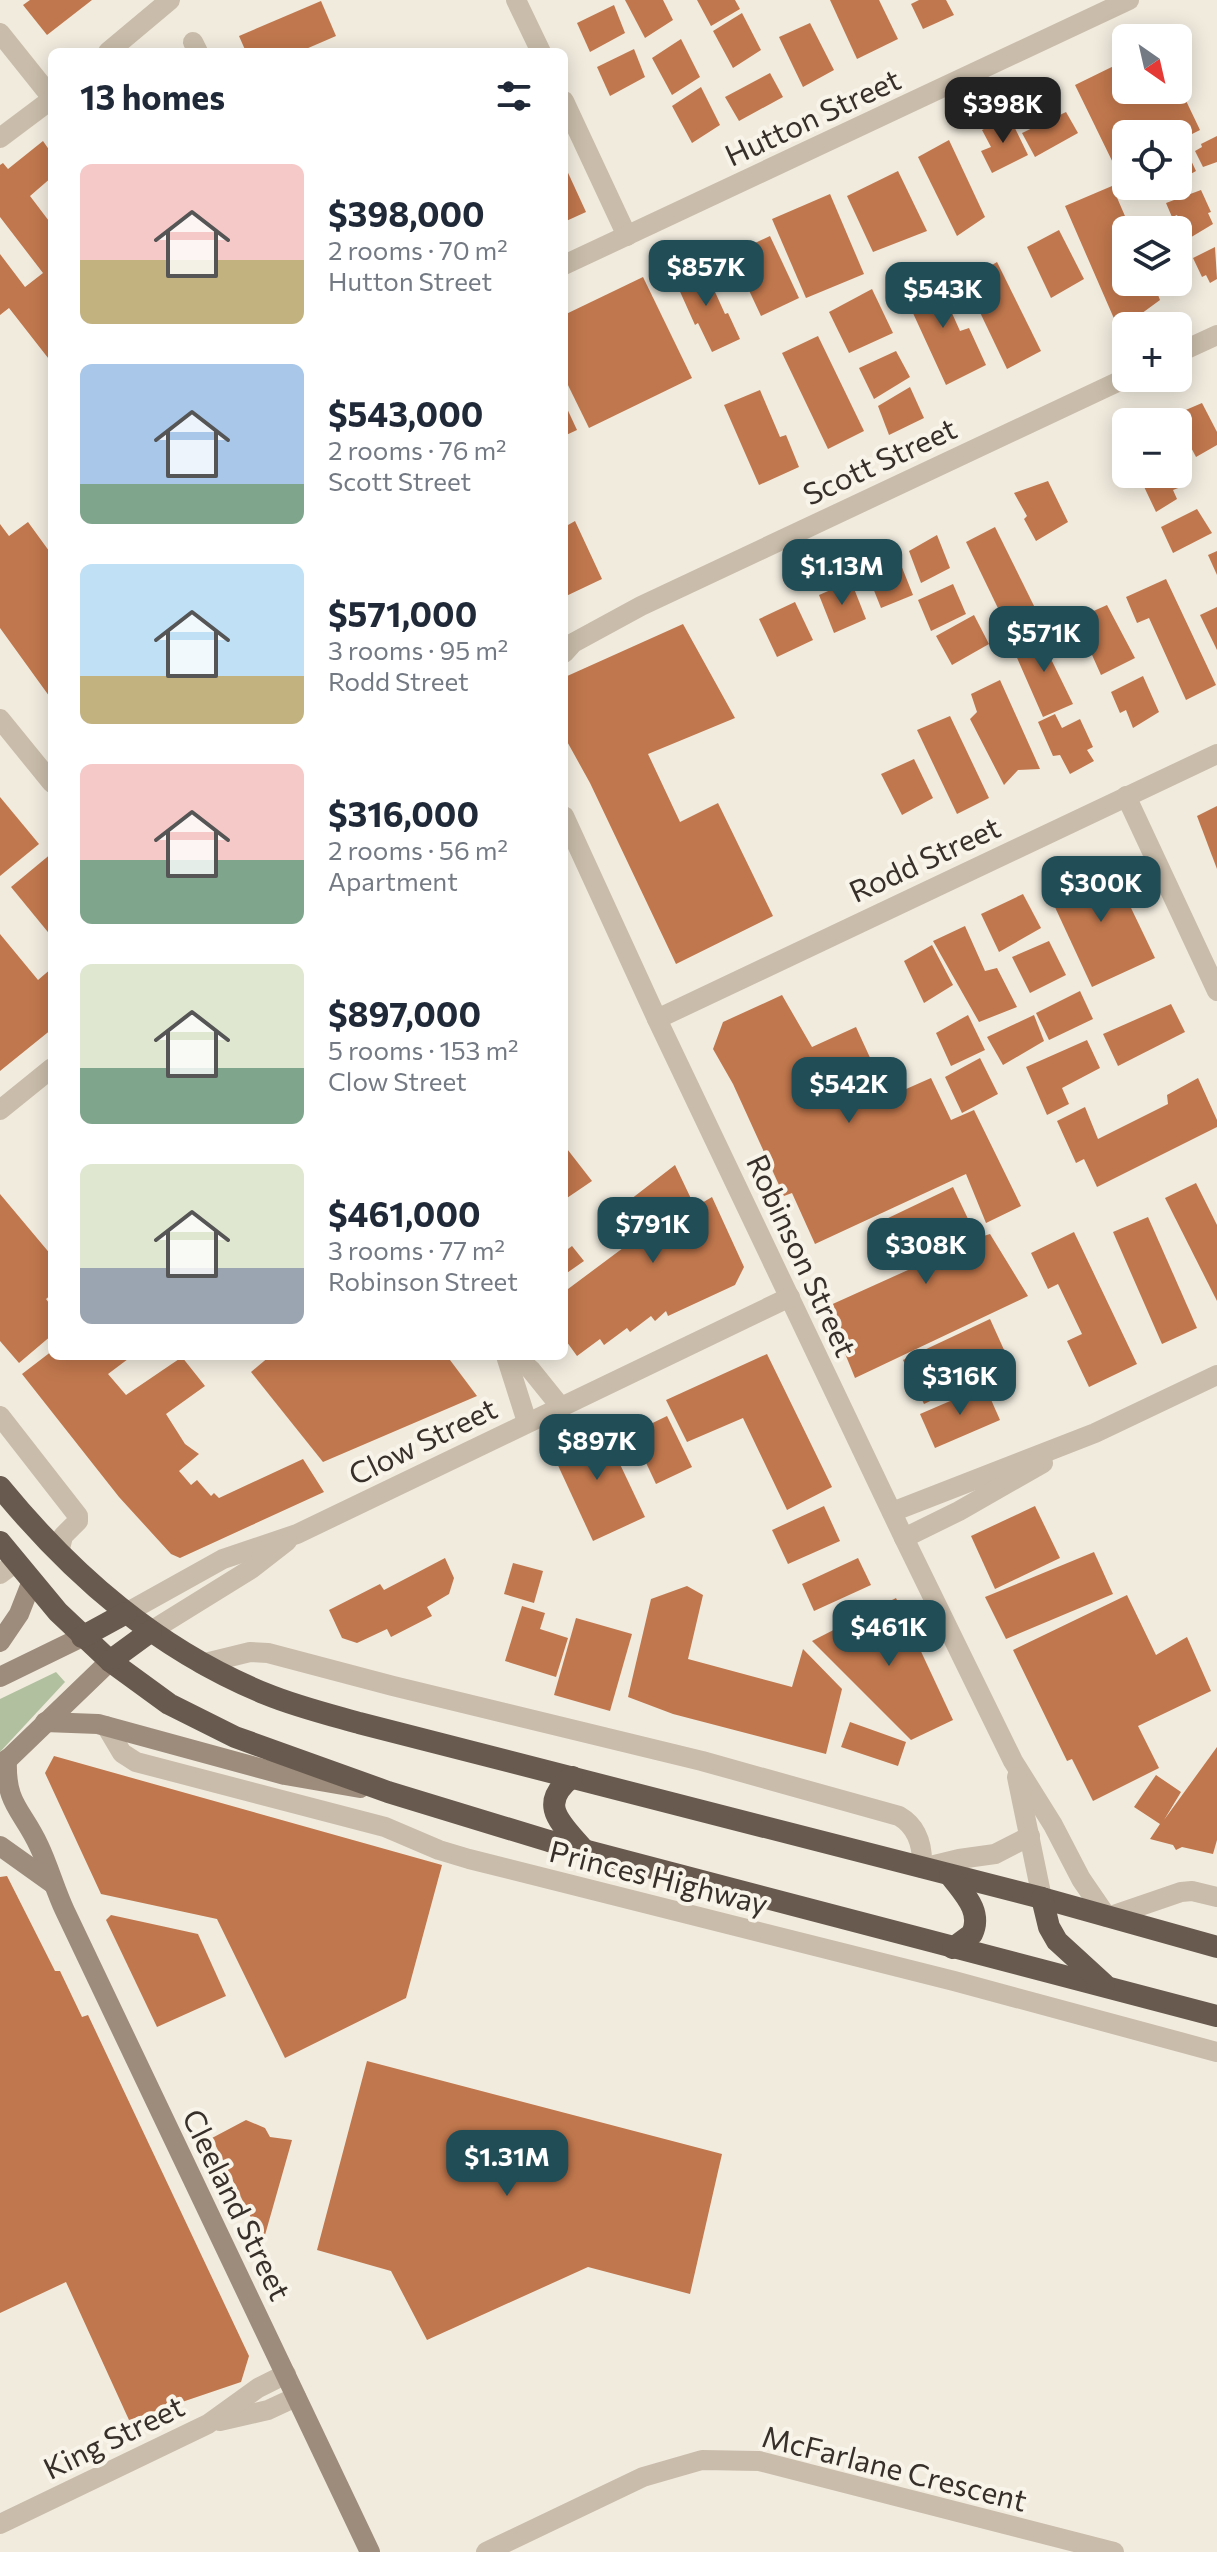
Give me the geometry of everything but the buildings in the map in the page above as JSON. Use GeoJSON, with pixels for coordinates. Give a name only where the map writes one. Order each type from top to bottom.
{"type":"FeatureCollection","features":[{"type":"Feature","properties":{"kind":"highway"},"geometry":{"type":"LineString","coordinates":[[0,1487],[59,1553],[126,1613],[201,1664],[268,1695],[300,1706],[1042,1898],[1217,1947]]}},
{"type":"Feature","properties":{"kind":"highway","name":"Princes Highway"},"geometry":{"type":"LineString","coordinates":[[0,1542],[8,1568],[32,1581],[82,1637],[110,1661],[147,1690],[235,1737],[388,1792],[584,1850],[1217,2016]]}},
{"type":"Feature","properties":{"kind":"highway","name":"Clow Street"},"geometry":{"type":"LineString","coordinates":[[82,1637],[126,1613]]}},
{"type":"Feature","properties":{"kind":"highway","name":"Clow Street"},"geometry":{"type":"LineString","coordinates":[[110,1661],[151,1631]]}},
{"type":"Feature","properties":{"kind":"highway"},"geometry":{"type":"LineString","coordinates":[[572,1777],[557,1792],[553,1808],[584,1850]]}},
{"type":"Feature","properties":{"kind":"highway"},"geometry":{"type":"LineString","coordinates":[[950,1875],[976,1916],[972,1934],[953,1948]]}},
{"type":"Feature","properties":{"kind":"highway"},"geometry":{"type":"LineString","coordinates":[[1042,1898],[1049,1927],[1057,1941],[1111,1990]]}},
{"type":"Feature","properties":{"kind":"main road"},"geometry":{"type":"LineString","coordinates":[[0,1642],[19,1614],[32,1581]]}},
{"type":"Feature","properties":{"kind":"main road","name":"Clow Street"},"geometry":{"type":"LineString","coordinates":[[0,1677],[82,1637]]}},
{"type":"Feature","properties":{"kind":"main road","name":"Clow Street"},"geometry":{"type":"LineString","coordinates":[[4,1763],[110,1661]]}},
{"type":"Feature","properties":{"kind":"main road"},"geometry":{"type":"LineString","coordinates":[[45,1722],[77,1721],[106,1726],[285,1775],[388,1792]]}},
{"type":"Feature","properties":{"kind":"main road","name":"Cleeland Street"},"geometry":{"type":"LineString","coordinates":[[4,1763],[11,1797],[39,1844],[52,1883],[370,2552]]}},
{"type":"Feature","properties":{"kind":"main road","name":"Cleeland Street"},"geometry":{"type":"LineString","coordinates":[[0,1846],[52,1883]]}},
{"type":"Feature","properties":{"kind":"street"},"geometry":{"type":"LineString","coordinates":[[113,48],[170,0]]}},
{"type":"Feature","properties":{"kind":"street"},"geometry":{"type":"LineString","coordinates":[[516,0],[539,48]]}},
{"type":"Feature","properties":{"kind":"street","name":"Hutton Street"},"geometry":{"type":"LineString","coordinates":[[568,263],[1129,0]]}},
{"type":"Feature","properties":{"kind":"street"},"geometry":{"type":"LineString","coordinates":[[0,33],[48,93]]}},
{"type":"Feature","properties":{"kind":"street"},"geometry":{"type":"LineString","coordinates":[[0,138],[48,101]]}},
{"type":"Feature","properties":{"kind":"street"},"geometry":{"type":"LineString","coordinates":[[568,110],[627,236]]}},
{"type":"Feature","properties":{"kind":"street"},"geometry":{"type":"LineString","coordinates":[[1192,347],[1217,335]]}},
{"type":"Feature","properties":{"kind":"street","name":"Scott Street"},"geometry":{"type":"LineString","coordinates":[[568,645],[641,606],[1112,385]]}},
{"type":"Feature","properties":{"kind":"street"},"geometry":{"type":"LineString","coordinates":[[0,719],[48,778]]}},
{"type":"Feature","properties":{"kind":"street","name":"Rodd Street"},"geometry":{"type":"LineString","coordinates":[[657,1019],[1217,754]]}},
{"type":"Feature","properties":{"kind":"street"},"geometry":{"type":"LineString","coordinates":[[1126,796],[1217,991]]}},
{"type":"Feature","properties":{"kind":"street","name":"Robinson Street"},"geometry":{"type":"LineString","coordinates":[[568,825],[657,1019],[1013,1761],[1053,1825],[1081,1879],[1108,1917]]}},
{"type":"Feature","properties":{"kind":"street"},"geometry":{"type":"LineString","coordinates":[[0,1110],[48,1071]]}},
{"type":"Feature","properties":{"kind":"street","name":"Clow Street"},"geometry":{"type":"LineString","coordinates":[[126,1613],[223,1559],[297,1534],[790,1297]]}},
{"type":"Feature","properties":{"kind":"street"},"geometry":{"type":"LineString","coordinates":[[507,1360],[527,1422]]}},
{"type":"Feature","properties":{"kind":"street"},"geometry":{"type":"LineString","coordinates":[[520,1360],[560,1406]]}},
{"type":"Feature","properties":{"kind":"street"},"geometry":{"type":"LineString","coordinates":[[904,1538],[973,1503],[1095,1433],[1217,1375]]}},
{"type":"Feature","properties":{"kind":"street"},"geometry":{"type":"LineString","coordinates":[[0,1416],[78,1516],[78,1521],[63,1536],[59,1553]]}},
{"type":"Feature","properties":{"kind":"street"},"geometry":{"type":"LineString","coordinates":[[892,1512],[1095,1433]]}},
{"type":"Feature","properties":{"kind":"street","name":"Clow Street"},"geometry":{"type":"LineString","coordinates":[[151,1631],[251,1569],[297,1534]]}},
{"type":"Feature","properties":{"kind":"street"},"geometry":{"type":"LineString","coordinates":[[201,1664],[250,1652],[268,1653],[702,1761],[899,1816],[909,1823],[923,1850],[922,1868],[992,1855],[1030,1836]]}},
{"type":"Feature","properties":{"kind":"street","name":"Princes Highway"},"geometry":{"type":"LineString","coordinates":[[106,1726],[122,1753],[136,1762],[396,1830],[432,1848],[469,1859],[954,1981],[1217,2052]]}},
{"type":"Feature","properties":{"kind":"street","name":"Robinson Street"},"geometry":{"type":"LineString","coordinates":[[1013,1761],[1042,1898]]}},
{"type":"Feature","properties":{"kind":"street"},"geometry":{"type":"LineString","coordinates":[[1108,1917],[1181,1892],[1192,1891],[1217,1897]]}},
{"type":"Feature","properties":{"kind":"street","name":"King Street"},"geometry":{"type":"LineString","coordinates":[[0,2524],[208,2424],[258,2388],[286,2374]]}},
{"type":"Feature","properties":{"kind":"street","name":"King Street"},"geometry":{"type":"LineString","coordinates":[[208,2424],[268,2410],[296,2397]]}},
{"type":"Feature","properties":{"kind":"street","name":"McFarlane Crescent"},"geometry":{"type":"LineString","coordinates":[[486,2552],[643,2477],[702,2460],[759,2461],[1114,2552]]}},
{"type":"Feature","properties":{"kind":"green space"},"geometry":{"type":"Polygon","coordinates":[[[56,1672],[65,1682],[0,1752],[0,1699],[56,1672]]]}}]}
